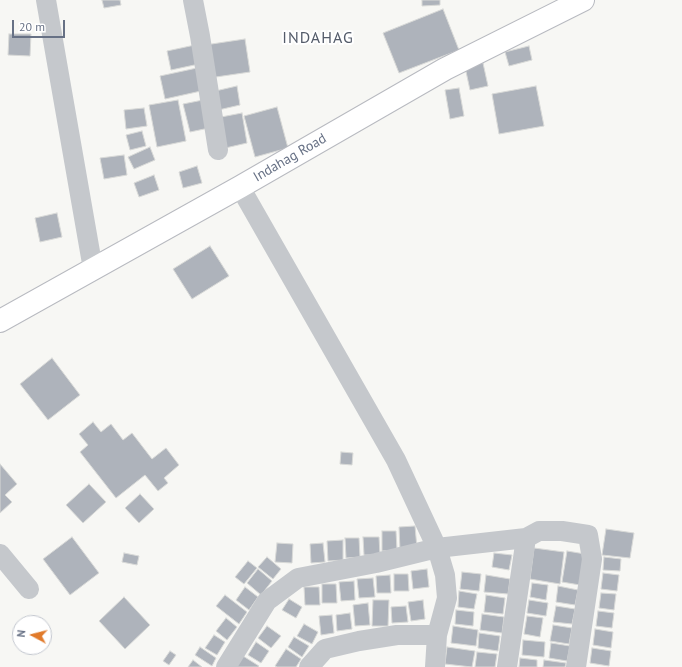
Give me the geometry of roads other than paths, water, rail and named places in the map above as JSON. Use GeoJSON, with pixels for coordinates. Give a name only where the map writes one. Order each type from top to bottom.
{"type":"FeatureCollection","features":[{"type":"Feature","properties":{"kind":"main road","name":"Indahag Road"},"geometry":{"type":"LineString","coordinates":[[0,321],[240,187],[445,69],[583,0]]}},
{"type":"Feature","properties":{"kind":"street"},"geometry":{"type":"LineString","coordinates":[[46,0],[93,269]]}},
{"type":"Feature","properties":{"kind":"street"},"geometry":{"type":"LineString","coordinates":[[193,0],[218,150]]}},
{"type":"Feature","properties":{"kind":"street"},"geometry":{"type":"LineString","coordinates":[[240,187],[396,460],[437,548],[445,575],[447,598],[437,635],[435,667]]}},
{"type":"Feature","properties":{"kind":"street"},"geometry":{"type":"LineString","coordinates":[[226,667],[268,600],[298,578],[376,563],[437,548],[526,538],[539,531],[562,531],[588,535],[592,559],[576,667]]}},
{"type":"Feature","properties":{"kind":"street"},"geometry":{"type":"LineString","coordinates":[[507,667],[526,538]]}},
{"type":"Feature","properties":{"kind":"street"},"geometry":{"type":"LineString","coordinates":[[0,554],[29,589]]}},
{"type":"Feature","properties":{"kind":"street"},"geometry":{"type":"LineString","coordinates":[[309,667],[325,649],[359,641],[397,635],[437,635]]}},
{"type":"Feature","properties":{"kind":"district","name":"INDAHAG"},"geometry":{"type":"Point","coordinates":[318,38]}}]}
